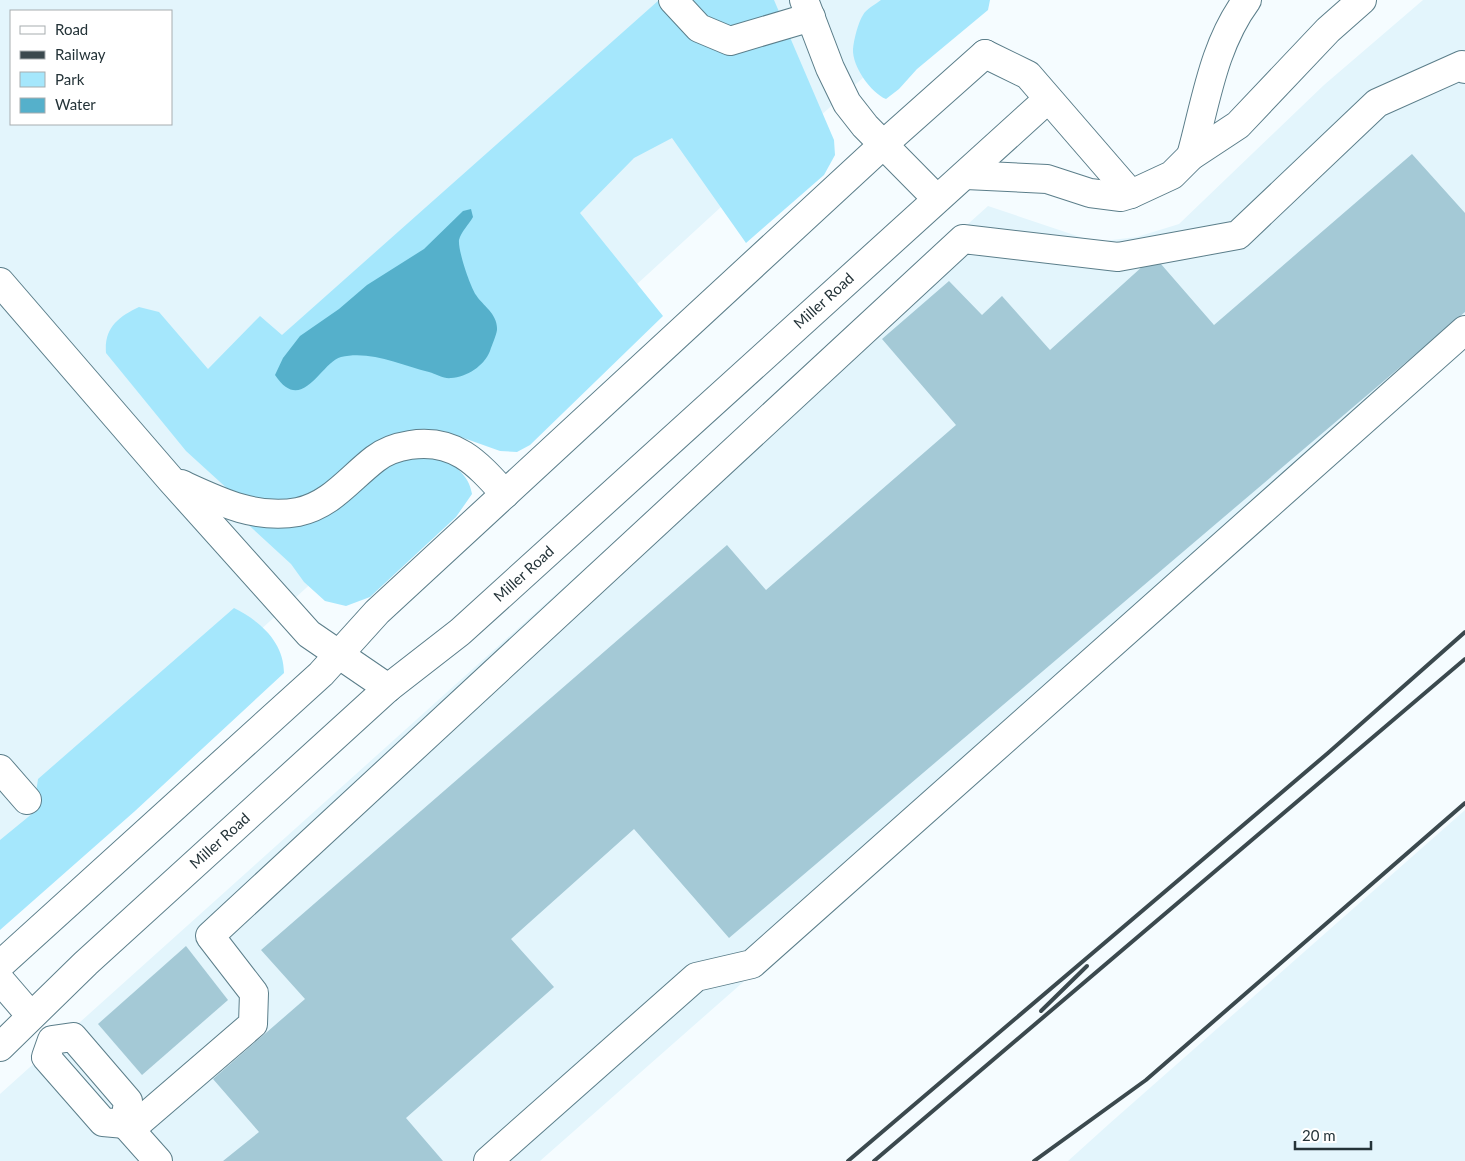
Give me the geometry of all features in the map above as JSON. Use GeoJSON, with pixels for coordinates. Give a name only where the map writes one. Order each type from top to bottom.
{"type":"FeatureCollection","features":[{"type":"Feature","properties":{"kind":"main road"},"geometry":{"type":"LineString","coordinates":[[674,0],[699,28],[730,41],[808,5],[830,68],[847,103],[865,126],[885,144],[936,198]]}},
{"type":"Feature","properties":{"kind":"main road"},"geometry":{"type":"LineString","coordinates":[[1191,156],[1210,76],[1219,49],[1231,24],[1248,0]]}},
{"type":"Feature","properties":{"kind":"main road"},"geometry":{"type":"LineString","coordinates":[[966,175],[1047,179],[1090,193],[1120,197],[1131,194],[1172,175],[1191,156],[1238,125],[1328,30],[1362,0]]}},
{"type":"Feature","properties":{"kind":"main road"},"geometry":{"type":"LineString","coordinates":[[0,964],[321,674],[377,612],[985,54],[1028,75],[1131,194]]}},
{"type":"Feature","properties":{"kind":"main road"},"geometry":{"type":"LineString","coordinates":[[128,1126],[252,1024],[254,993],[210,936],[963,239],[1118,257],[1238,235],[1377,103],[1462,65],[1465,69]]}},
{"type":"Feature","properties":{"kind":"main road","name":"Miller Road"},"geometry":{"type":"LineString","coordinates":[[0,1048],[86,963],[388,688],[460,632],[936,198],[966,175],[1048,99]]}},
{"type":"Feature","properties":{"kind":"main road"},"geometry":{"type":"LineString","coordinates":[[0,282],[171,480],[309,634],[388,688]]}},
{"type":"Feature","properties":{"kind":"main road"},"geometry":{"type":"LineString","coordinates":[[488,1161],[696,977],[752,964],[1465,330]]}},
{"type":"Feature","properties":{"kind":"main road"},"geometry":{"type":"LineString","coordinates":[[171,480],[224,504],[250,511],[269,514],[298,512],[312,508],[337,493],[375,459],[388,451],[422,443],[437,444],[451,448],[466,456],[505,494]]}},
{"type":"Feature","properties":{"kind":"main road"},"geometry":{"type":"LineString","coordinates":[[0,769],[27,800]]}},
{"type":"Feature","properties":{"kind":"main road"},"geometry":{"type":"LineString","coordinates":[[0,980],[52,1040],[46,1057],[102,1122],[128,1126],[158,1161]]}},
{"type":"Feature","properties":{"kind":"shaded area"},"geometry":{"type":"Polygon","coordinates":[[[0,0],[950,0],[819,117],[219,668],[0,861],[0,0]]]}},
{"type":"Feature","properties":{"kind":"shaded area"},"geometry":{"type":"Polygon","coordinates":[[[1423,0],[1465,0],[1465,346],[540,1161],[0,1161],[0,1094],[988,206],[1095,242],[1137,237],[1179,224],[1324,85],[1423,0]]]}},
{"type":"Feature","properties":{"kind":"shaded area"},"geometry":{"type":"Polygon","coordinates":[[[1465,810],[1465,1161],[1068,1161],[1109,1124],[1465,810]]]}},
{"type":"Feature","properties":{"kind":"green space"},"geometry":{"type":"Polygon","coordinates":[[[659,0],[774,0],[834,140],[835,155],[824,175],[746,243],[672,138],[634,158],[580,213],[663,316],[530,445],[517,452],[500,451],[444,431],[414,430],[386,440],[315,494],[294,500],[273,502],[231,492],[186,451],[106,353],[107,337],[114,324],[139,307],[159,312],[208,369],[260,316],[282,335],[659,0]]]}},
{"type":"Feature","properties":{"kind":"green space"},"geometry":{"type":"Polygon","coordinates":[[[881,0],[990,0],[988,10],[917,69],[899,89],[886,99],[874,91],[859,71],[853,49],[856,31],[864,13],[881,0]]]}},
{"type":"Feature","properties":{"kind":"green space"},"geometry":{"type":"Polygon","coordinates":[[[438,453],[464,475],[472,494],[456,517],[370,597],[346,606],[325,601],[304,582],[291,564],[242,519],[406,458],[438,453]]]}},
{"type":"Feature","properties":{"kind":"green space"},"geometry":{"type":"Polygon","coordinates":[[[234,608],[253,619],[269,634],[280,652],[284,673],[135,811],[0,930],[0,840],[33,813],[38,779],[234,608]]]}},
{"type":"Feature","properties":{"kind":"water"},"geometry":{"type":"Polygon","coordinates":[[[471,209],[473,217],[459,240],[460,252],[474,291],[493,315],[497,324],[495,338],[490,351],[479,366],[469,373],[448,378],[385,359],[352,355],[341,357],[334,361],[302,389],[294,390],[285,386],[275,375],[283,358],[300,336],[339,309],[367,285],[424,249],[463,211],[471,209]]]}},
{"type":"Feature","properties":{"kind":"building"},"geometry":{"type":"Polygon","coordinates":[[[1412,154],[1465,213],[1465,312],[729,938],[634,829],[511,939],[554,987],[406,1118],[443,1161],[223,1161],[259,1132],[213,1079],[305,999],[261,950],[727,545],[766,590],[956,425],[882,339],[949,281],[982,315],[1002,296],[1050,350],[1154,256],[1214,325],[1412,154]]]}},
{"type":"Feature","properties":{"kind":"building"},"geometry":{"type":"Polygon","coordinates":[[[186,946],[228,1000],[142,1075],[98,1024],[186,946]]]}},
{"type":"Feature","properties":{"kind":"railway"},"geometry":{"type":"LineString","coordinates":[[848,1161],[1328,753],[1465,632]]}},
{"type":"Feature","properties":{"kind":"railway"},"geometry":{"type":"LineString","coordinates":[[874,1161],[1465,659]]}},
{"type":"Feature","properties":{"kind":"railway"},"geometry":{"type":"LineString","coordinates":[[1034,1161],[1146,1080],[1465,803]]}},
{"type":"Feature","properties":{"kind":"railway"},"geometry":{"type":"LineString","coordinates":[[1041,1011],[1087,966]]}}]}
